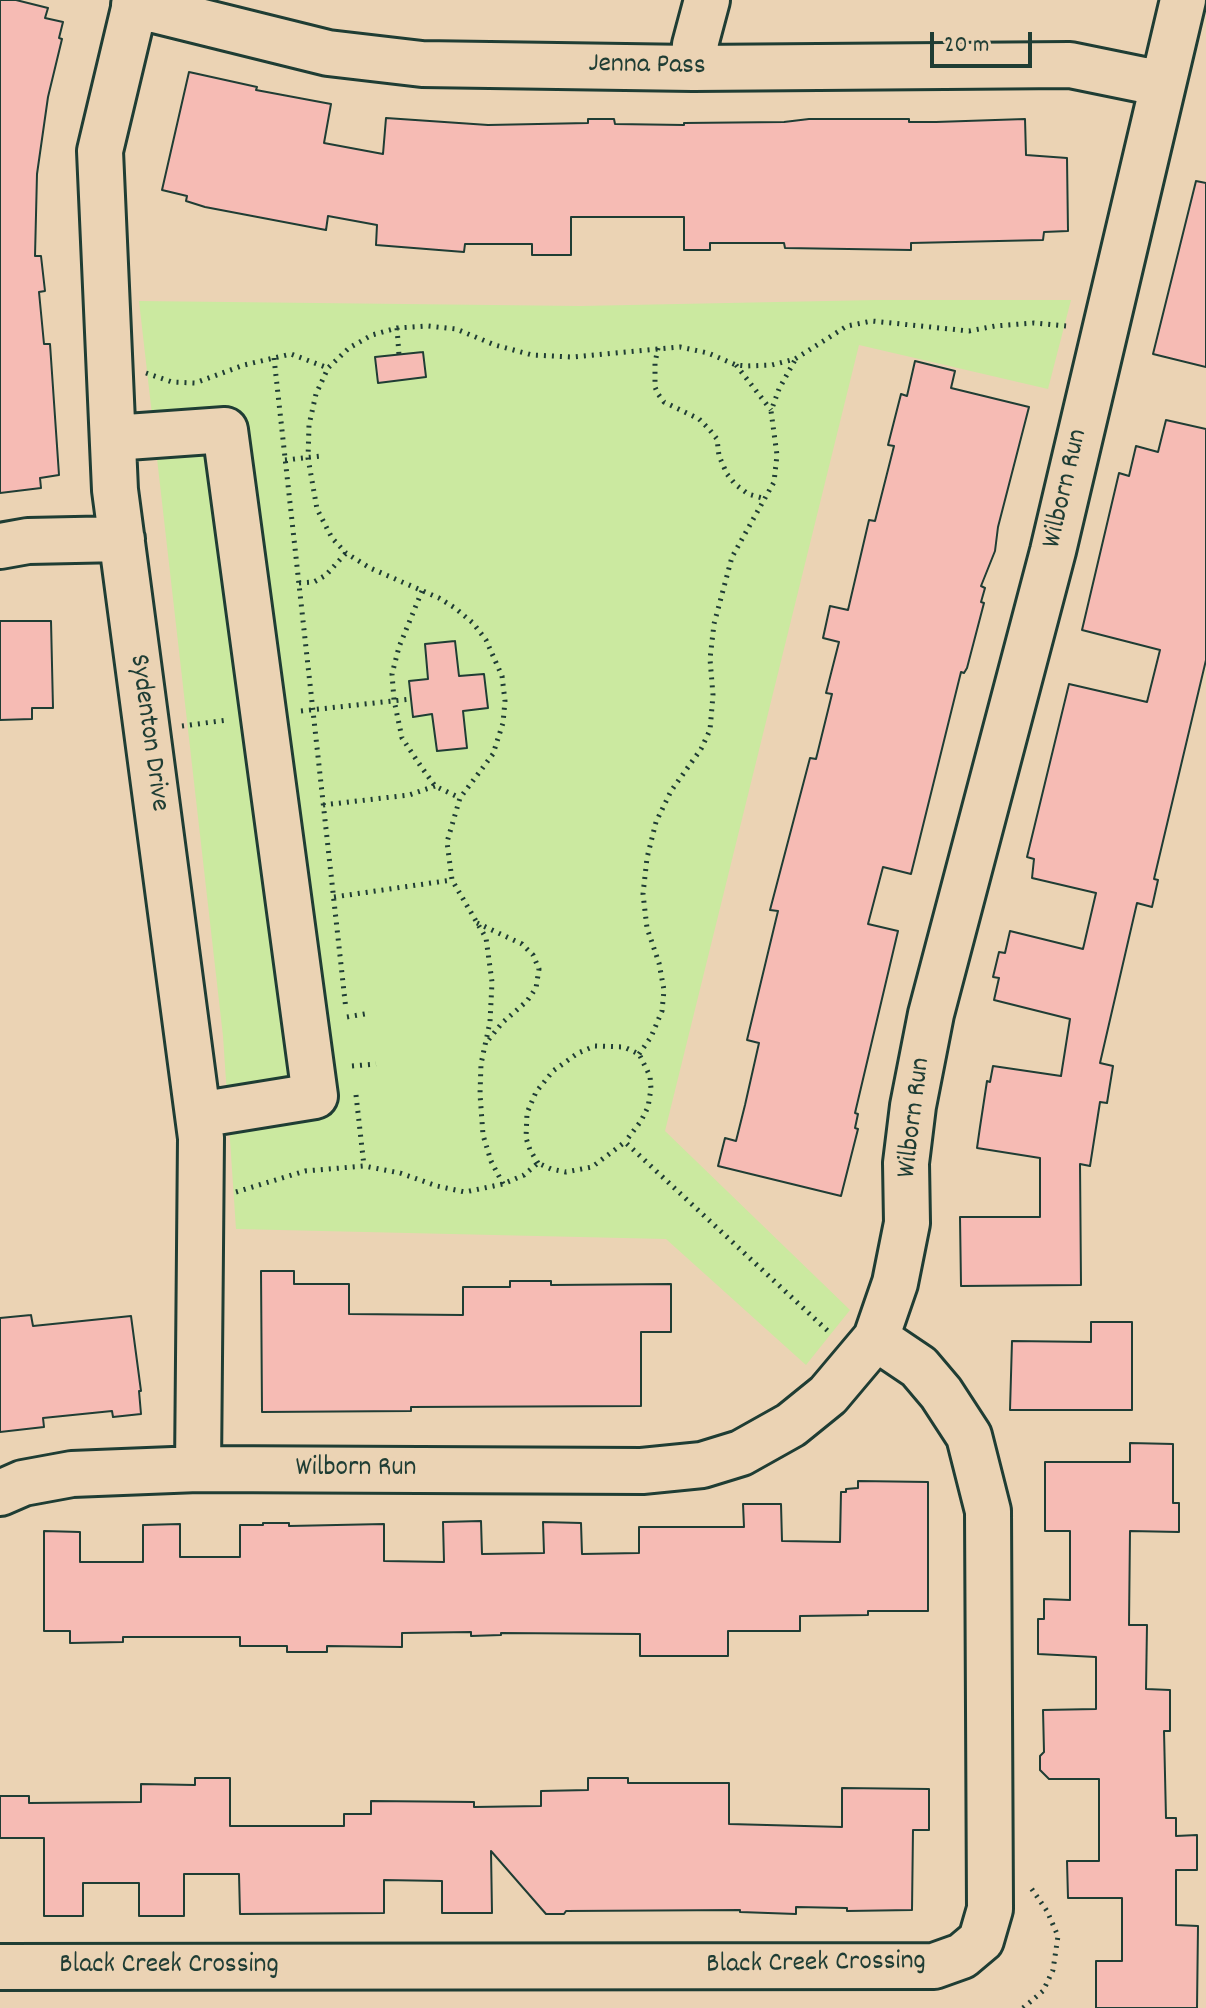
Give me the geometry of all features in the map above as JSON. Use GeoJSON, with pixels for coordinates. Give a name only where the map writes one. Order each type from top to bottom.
{"type":"FeatureCollection","features":[{"type":"Feature","properties":{"kind":"street"},"geometry":{"type":"LineString","coordinates":[[693,68],[695,45],[707,0]]}},
{"type":"Feature","properties":{"kind":"street","name":"Wilborn Run"},"geometry":{"type":"LineString","coordinates":[[0,1493],[23,1483],[72,1474],[198,1469],[642,1471],[702,1465],[741,1453],[791,1425],[828,1395],[856,1339],[895,1283],[907,1223],[906,1163],[913,1106],[931,1014],[1053,551],[1183,0]]}},
{"type":"Feature","properties":{"kind":"street","name":"Jenna Pass"},"geometry":{"type":"LineString","coordinates":[[135,3],[328,53],[422,64],[693,68],[1070,65],[1163,84]]}},
{"type":"Feature","properties":{"kind":"street","name":"Sydenton Drive"},"geometry":{"type":"LineString","coordinates":[[135,3],[100,151],[115,490],[201,1154],[198,1469]]}},
{"type":"Feature","properties":{"kind":"street"},"geometry":{"type":"LineString","coordinates":[[113,438],[225,430],[315,1096],[198,1115]]}},
{"type":"Feature","properties":{"kind":"street"},"geometry":{"type":"LineString","coordinates":[[0,546],[28,541],[122,539]]}},
{"type":"Feature","properties":{"kind":"street","name":"Black Creek Crossing"},"geometry":{"type":"LineString","coordinates":[[0,1967],[934,1966],[962,1956],[981,1940],[990,1909],[988,1511],[969,1436],[941,1393],[919,1367],[856,1339]]}},
{"type":"Feature","properties":{"kind":"path"},"geometry":{"type":"LineString","coordinates":[[503,1184],[491,1161],[483,1135],[481,1064],[490,1022],[492,982],[486,938],[452,880],[447,842],[460,798],[493,754],[504,712],[502,676],[486,640],[473,623],[439,598],[370,568],[346,553],[332,538],[317,509],[308,458],[309,425],[316,394],[328,368],[349,348],[372,335],[397,328],[428,326],[456,329],[495,345],[532,355],[572,357],[680,347],[708,353],[736,365],[772,365],[795,359],[847,326],[872,321],[969,331],[1034,323],[1071,327]]}},
{"type":"Feature","properties":{"kind":"path"},"geometry":{"type":"LineString","coordinates":[[397,328],[399,355]]}},
{"type":"Feature","properties":{"kind":"path"},"geometry":{"type":"LineString","coordinates":[[658,348],[655,363],[658,394],[664,402],[699,419],[709,429],[717,439],[719,456],[735,484],[748,494],[766,499]]}},
{"type":"Feature","properties":{"kind":"path"},"geometry":{"type":"LineString","coordinates":[[143,372],[172,382],[195,383],[244,365],[291,354],[328,368]]}},
{"type":"Feature","properties":{"kind":"path"},"geometry":{"type":"LineString","coordinates":[[274,358],[348,1029]]}},
{"type":"Feature","properties":{"kind":"path"},"geometry":{"type":"LineString","coordinates":[[639,1054],[651,1037],[662,1011],[664,990],[647,928],[643,894],[647,858],[656,822],[671,791],[701,749],[710,730],[713,695],[710,659],[719,600],[732,557],[774,482],[777,455],[771,411],[795,359]]}},
{"type":"Feature","properties":{"kind":"path"},"geometry":{"type":"LineString","coordinates":[[736,365],[771,411]]}},
{"type":"Feature","properties":{"kind":"path"},"geometry":{"type":"LineString","coordinates":[[285,460],[321,456]]}},
{"type":"Feature","properties":{"kind":"path"},"geometry":{"type":"LineString","coordinates":[[299,583],[314,582],[326,575],[346,553]]}},
{"type":"Feature","properties":{"kind":"path"},"geometry":{"type":"LineString","coordinates":[[422,591],[399,647],[392,674],[402,738],[435,786],[460,798]]}},
{"type":"Feature","properties":{"kind":"path"},"geometry":{"type":"LineString","coordinates":[[323,805],[409,795],[435,786]]}},
{"type":"Feature","properties":{"kind":"path"},"geometry":{"type":"LineString","coordinates":[[334,897],[452,880]]}},
{"type":"Feature","properties":{"kind":"path"},"geometry":{"type":"LineString","coordinates":[[477,923],[522,944],[533,955],[539,969],[536,988],[527,1001],[502,1023],[485,1044]]}},
{"type":"Feature","properties":{"kind":"path"},"geometry":{"type":"LineString","coordinates":[[347,1017],[370,1013]]}},
{"type":"Feature","properties":{"kind":"path"},"geometry":{"type":"LineString","coordinates":[[595,1046],[624,1047],[639,1054],[650,1076],[651,1089],[641,1121],[625,1142],[592,1167],[566,1172],[551,1169],[538,1163],[530,1150],[526,1138],[527,1113],[536,1092],[553,1071],[578,1053],[595,1046]]}},
{"type":"Feature","properties":{"kind":"path"},"geometry":{"type":"LineString","coordinates":[[351,1054],[364,1166]]}},
{"type":"Feature","properties":{"kind":"path"},"geometry":{"type":"LineString","coordinates":[[352,1066],[376,1064]]}},
{"type":"Feature","properties":{"kind":"path"},"geometry":{"type":"LineString","coordinates":[[625,1142],[856,1339]]}},
{"type":"Feature","properties":{"kind":"path"},"geometry":{"type":"LineString","coordinates":[[233,1193],[305,1171],[364,1166],[465,1192],[503,1184],[524,1175],[538,1163]]}},
{"type":"Feature","properties":{"kind":"path"},"geometry":{"type":"LineString","coordinates":[[1023,1878],[1047,1911],[1058,1936],[1053,1970],[1043,1991],[1023,2008]]}},
{"type":"Feature","properties":{"kind":"green space"},"geometry":{"type":"Polygon","coordinates":[[[1071,300],[1048,389],[859,345],[665,1131],[850,1310],[806,1365],[666,1239],[236,1229],[223,1036],[139,301],[580,306],[1071,300]]]}},
{"type":"Feature","properties":{"kind":"building"},"geometry":{"type":"Polygon","coordinates":[[[0,0],[16,0],[48,8],[45,18],[63,22],[37,174],[35,256],[41,256],[45,291],[39,292],[44,344],[50,344],[59,475],[40,478],[41,488],[0,493],[0,0]]]}},
{"type":"Feature","properties":{"kind":"building"},"geometry":{"type":"Polygon","coordinates":[[[189,72],[257,87],[256,90],[331,104],[324,143],[383,154],[386,118],[488,125],[588,123],[588,119],[614,119],[615,124],[684,125],[809,119],[936,122],[1025,119],[1026,155],[1067,158],[1068,231],[1044,232],[1043,240],[911,243],[911,250],[785,248],[784,243],[710,243],[710,250],[684,250],[684,217],[571,217],[571,255],[532,255],[532,244],[465,244],[464,252],[376,245],[377,225],[328,216],[326,230],[205,207],[186,201],[187,196],[162,190],[189,72]]]}},
{"type":"Feature","properties":{"kind":"building"},"geometry":{"type":"Polygon","coordinates":[[[1196,181],[1206,183],[1206,367],[1153,354],[1196,181]]]}},
{"type":"Feature","properties":{"kind":"building"},"geometry":{"type":"Polygon","coordinates":[[[423,352],[426,377],[378,383],[375,357],[423,352]]]}},
{"type":"Feature","properties":{"kind":"building"},"geometry":{"type":"Polygon","coordinates":[[[915,361],[955,371],[951,388],[1029,407],[998,527],[995,551],[981,586],[985,588],[981,602],[984,603],[967,668],[964,673],[961,672],[911,874],[883,867],[868,924],[898,931],[855,1113],[858,1114],[855,1128],[858,1129],[841,1196],[718,1166],[725,1138],[736,1141],[745,1105],[759,1043],[747,1040],[778,911],[770,910],[810,758],[816,759],[832,694],[826,693],[839,642],[823,638],[830,606],[848,610],[869,520],[875,521],[894,446],[888,445],[901,394],[907,396],[915,361]]]}},
{"type":"Feature","properties":{"kind":"building"},"geometry":{"type":"Polygon","coordinates":[[[1166,420],[1206,429],[1206,660],[1154,879],[1158,880],[1152,907],[1137,903],[1100,1063],[1113,1066],[1107,1103],[1100,1102],[1090,1166],[1080,1164],[1081,1285],[961,1286],[960,1217],[1040,1217],[1040,1158],[977,1148],[980,1127],[987,1081],[990,1082],[993,1066],[1061,1076],[1070,1019],[994,1000],[999,978],[993,977],[999,952],[1005,953],[1010,931],[1083,949],[1096,893],[1032,878],[1034,859],[1027,857],[1069,684],[1147,702],[1160,650],[1082,630],[1119,473],[1129,476],[1136,446],[1158,452],[1166,420]]]}},
{"type":"Feature","properties":{"kind":"building"},"geometry":{"type":"Polygon","coordinates":[[[0,621],[51,621],[53,708],[32,708],[32,719],[0,720],[0,621]]]}},
{"type":"Feature","properties":{"kind":"building"},"geometry":{"type":"Polygon","coordinates":[[[455,641],[459,676],[484,674],[488,708],[463,711],[467,748],[437,751],[432,714],[413,717],[409,681],[428,679],[425,644],[455,641]]]}},
{"type":"Feature","properties":{"kind":"building"},"geometry":{"type":"Polygon","coordinates":[[[261,1271],[294,1271],[294,1284],[349,1284],[349,1314],[463,1315],[463,1287],[510,1287],[510,1281],[551,1281],[551,1285],[671,1284],[671,1332],[641,1332],[641,1406],[411,1407],[411,1411],[262,1412],[261,1271]]]}},
{"type":"Feature","properties":{"kind":"building"},"geometry":{"type":"Polygon","coordinates":[[[31,1315],[33,1326],[131,1316],[141,1414],[113,1417],[112,1411],[43,1418],[44,1427],[0,1432],[0,1318],[31,1315]]]}},
{"type":"Feature","properties":{"kind":"building"},"geometry":{"type":"Polygon","coordinates":[[[1091,1322],[1132,1322],[1132,1410],[1010,1410],[1012,1341],[1091,1342],[1091,1322]]]}},
{"type":"Feature","properties":{"kind":"building"},"geometry":{"type":"Polygon","coordinates":[[[1130,1443],[1173,1444],[1173,1503],[1179,1503],[1179,1532],[1130,1531],[1129,1625],[1147,1625],[1146,1689],[1170,1690],[1170,1731],[1164,1731],[1166,1818],[1176,1818],[1176,1836],[1197,1835],[1197,1870],[1176,1870],[1176,1925],[1198,1926],[1197,2008],[1096,2008],[1096,1961],[1122,1961],[1122,1898],[1068,1898],[1067,1861],[1099,1861],[1099,1779],[1049,1779],[1040,1770],[1040,1756],[1044,1752],[1043,1710],[1096,1709],[1096,1657],[1038,1654],[1038,1619],[1044,1619],[1044,1599],[1070,1600],[1070,1531],[1045,1531],[1045,1462],[1130,1462],[1130,1443]]]}},
{"type":"Feature","properties":{"kind":"building"},"geometry":{"type":"Polygon","coordinates":[[[858,1481],[928,1482],[928,1611],[800,1616],[800,1631],[728,1631],[728,1656],[640,1656],[640,1634],[501,1633],[471,1636],[471,1632],[402,1633],[402,1647],[327,1646],[327,1652],[287,1652],[287,1646],[240,1646],[240,1637],[123,1637],[123,1642],[70,1643],[70,1631],[44,1631],[44,1531],[80,1532],[80,1562],[143,1562],[143,1525],[180,1524],[180,1557],[240,1557],[240,1525],[384,1524],[384,1561],[444,1562],[443,1522],[481,1521],[482,1554],[544,1553],[543,1522],[581,1523],[582,1554],[639,1553],[639,1527],[744,1527],[743,1504],[781,1504],[782,1541],[840,1542],[841,1492],[858,1488],[858,1481]]]}},
{"type":"Feature","properties":{"kind":"building"},"geometry":{"type":"Polygon","coordinates":[[[195,1778],[230,1778],[230,1826],[344,1826],[344,1814],[371,1814],[371,1801],[474,1802],[474,1807],[541,1806],[541,1791],[588,1790],[588,1778],[628,1778],[628,1783],[729,1783],[729,1824],[842,1827],[842,1788],[929,1789],[929,1830],[913,1830],[912,1910],[847,1911],[847,1908],[796,1907],[796,1914],[740,1910],[566,1911],[564,1914],[546,1914],[491,1851],[492,1913],[442,1913],[442,1881],[384,1880],[384,1913],[240,1914],[239,1874],[184,1874],[184,1916],[139,1916],[139,1883],[83,1883],[83,1916],[44,1916],[44,1838],[0,1838],[0,1796],[29,1796],[29,1803],[141,1802],[141,1784],[195,1785],[195,1778]]]}}]}
